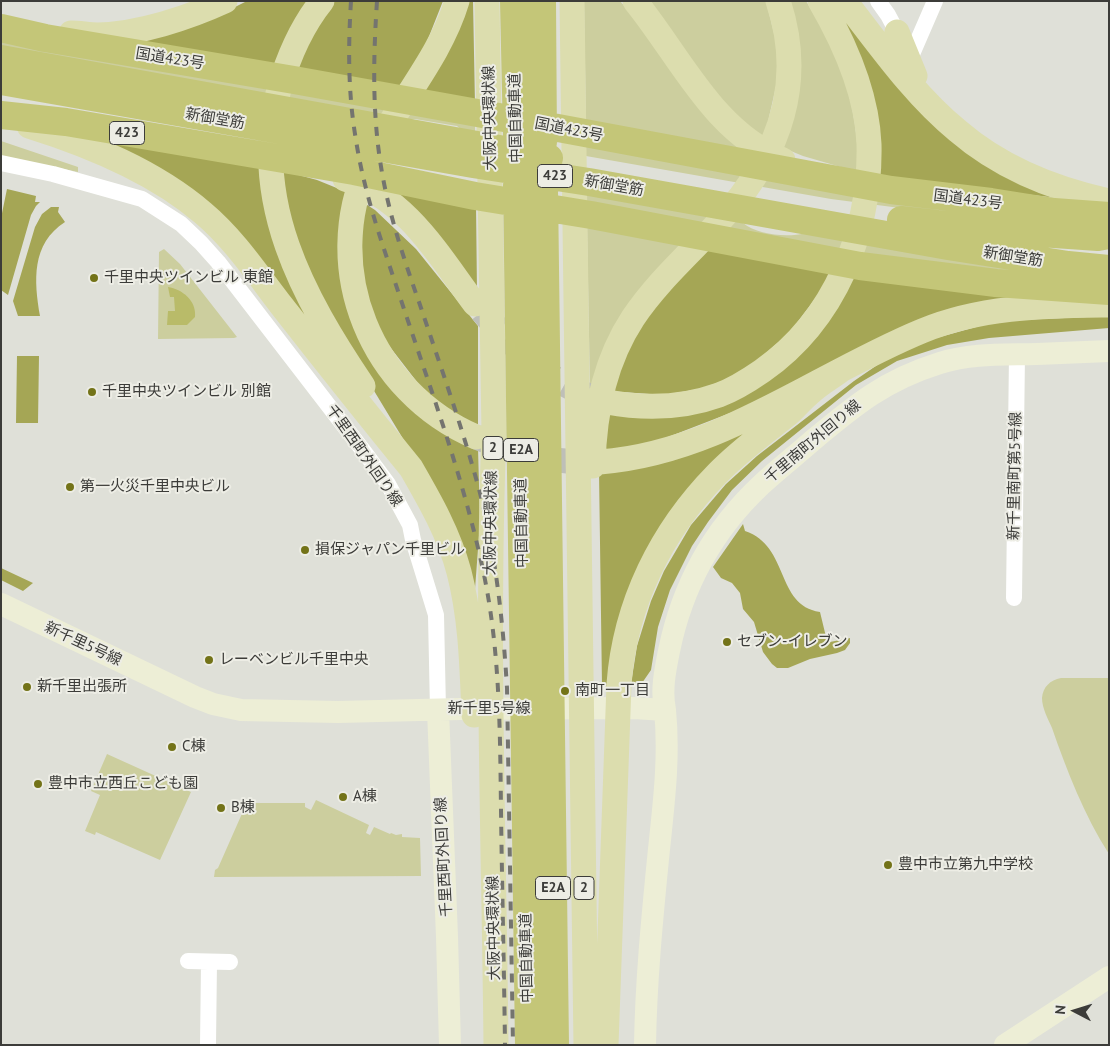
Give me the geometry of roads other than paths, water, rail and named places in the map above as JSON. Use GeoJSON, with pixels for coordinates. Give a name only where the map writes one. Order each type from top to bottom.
{"type":"FeatureCollection","features":[{"type":"Feature","properties":{"kind":"highway","name":"中国自動車道"},"geometry":{"type":"LineString","coordinates":[[514,1],[529,1045]]}},
{"type":"Feature","properties":{"kind":"highway","name":"中国自動車道"},"geometry":{"type":"LineString","coordinates":[[542,1],[555,1045]]}},
{"type":"Feature","properties":{"kind":"highway","name":"国道423号"},"geometry":{"type":"LineString","coordinates":[[8,29],[44,38],[878,183],[1054,212],[1109,216]]}},
{"type":"Feature","properties":{"kind":"highway","name":"新御堂筋"},"geometry":{"type":"LineString","coordinates":[[1,59],[471,143],[775,201],[875,217],[950,226],[1086,236],[1109,235]]}},
{"type":"Feature","properties":{"kind":"highway","name":"新御堂筋"},"geometry":{"type":"LineString","coordinates":[[1,81],[948,246],[1068,266],[1109,269]]}},
{"type":"Feature","properties":{"kind":"highway","name":"423"},"geometry":{"type":"LineString","coordinates":[[1,116],[66,122],[262,162],[354,170],[475,196],[600,217],[860,266],[996,283],[1109,291]]}},
{"type":"Feature","properties":{"kind":"highway"},"geometry":{"type":"LineString","coordinates":[[878,183],[1003,217],[1109,231]]}},
{"type":"Feature","properties":{"kind":"main road"},"geometry":{"type":"LineString","coordinates":[[8,29],[97,35],[116,33],[172,21],[225,1]]}},
{"type":"Feature","properties":{"kind":"main road"},"geometry":{"type":"LineString","coordinates":[[322,1],[294,46],[285,67],[262,162],[274,194],[282,233],[299,276],[318,314],[383,415],[444,529],[459,571],[468,626],[482,685]]}},
{"type":"Feature","properties":{"kind":"main road"},"geometry":{"type":"LineString","coordinates":[[457,1],[441,39],[375,149],[363,174],[354,200],[349,258],[360,312],[379,354],[397,379],[421,402],[451,425],[476,437]]}},
{"type":"Feature","properties":{"kind":"main road","name":"大阪中央環状線"},"geometry":{"type":"LineString","coordinates":[[488,1],[494,432],[482,685],[482,854],[494,914],[496,1045]]}},
{"type":"Feature","properties":{"kind":"main road","name":"2"},"geometry":{"type":"LineString","coordinates":[[572,1],[586,1045]]}},
{"type":"Feature","properties":{"kind":"main road"},"geometry":{"type":"LineString","coordinates":[[635,1],[706,100],[743,136],[776,157],[796,165],[878,183]]}},
{"type":"Feature","properties":{"kind":"main road"},"geometry":{"type":"LineString","coordinates":[[579,598],[592,504],[594,436],[607,374],[621,339],[632,319],[657,286],[726,214],[748,186],[762,164],[774,139],[787,102],[789,75],[787,40],[778,1]]}},
{"type":"Feature","properties":{"kind":"main road"},"geometry":{"type":"LineString","coordinates":[[607,402],[646,407],[674,406],[712,397],[737,386],[768,367],[791,347],[820,313],[843,275],[865,204],[878,183],[860,93],[843,45],[820,1]]}},
{"type":"Feature","properties":{"kind":"main road"},"geometry":{"type":"LineString","coordinates":[[845,1],[902,74],[957,131],[980,148],[1017,170],[1052,186],[1109,201]]}},
{"type":"Feature","properties":{"kind":"main road"},"geometry":{"type":"LineString","coordinates":[[896,32],[916,79],[934,109]]}},
{"type":"Feature","properties":{"kind":"main road"},"geometry":{"type":"LineString","coordinates":[[1,116],[61,135],[131,167],[163,184],[205,214],[264,282],[411,468]]}},
{"type":"Feature","properties":{"kind":"main road"},"geometry":{"type":"LineString","coordinates":[[262,162],[354,182],[381,195],[420,232],[440,255],[475,304]]}},
{"type":"Feature","properties":{"kind":"main road"},"geometry":{"type":"LineString","coordinates":[[600,462],[651,454],[694,441],[772,407],[922,331],[975,315],[1019,308],[1109,305]]}},
{"type":"Feature","properties":{"kind":"main road"},"geometry":{"type":"LineString","coordinates":[[606,1045],[619,684],[624,644],[638,595],[652,563],[675,523],[693,499],[718,473],[795,409],[808,394],[840,371]]}},
{"type":"Feature","properties":{"kind":"street"},"geometry":{"type":"LineString","coordinates":[[878,1],[888,15],[896,32]]}},
{"type":"Feature","properties":{"kind":"street"},"geometry":{"type":"LineString","coordinates":[[909,61],[935,1]]}},
{"type":"Feature","properties":{"kind":"street","name":"千里西町外回り線"},"geometry":{"type":"LineString","coordinates":[[1,163],[53,174],[142,199],[180,224],[218,262],[369,458],[388,484],[408,520],[436,615],[450,1045]]}},
{"type":"Feature","properties":{"kind":"street","name":"千里南町外回り線"},"geometry":{"type":"LineString","coordinates":[[665,710],[663,688],[674,630],[692,578],[714,541],[748,497],[843,415],[888,383],[953,360],[1017,354],[1109,351]]}},
{"type":"Feature","properties":{"kind":"street","name":"新千里南町第5号線"},"geometry":{"type":"LineString","coordinates":[[1014,598],[1017,354]]}},
{"type":"Feature","properties":{"kind":"street","name":"新千里5号線"},"geometry":{"type":"LineString","coordinates":[[1,604],[188,694],[220,706],[241,710],[338,712],[634,708],[665,710]]}},
{"type":"Feature","properties":{"kind":"street"},"geometry":{"type":"LineString","coordinates":[[645,1045],[646,995],[664,802],[667,737],[665,710]]}},
{"type":"Feature","properties":{"kind":"street"},"geometry":{"type":"LineString","coordinates":[[188,961],[230,962]]}},
{"type":"Feature","properties":{"kind":"street"},"geometry":{"type":"LineString","coordinates":[[208,1045],[209,962]]}},
{"type":"Feature","properties":{"kind":"street"},"geometry":{"type":"LineString","coordinates":[[1005,1045],[1109,977]]}},
{"type":"Feature","properties":{"kind":"tunnel"},"geometry":{"type":"LineString","coordinates":[[482,311],[519,351],[547,373],[562,383],[595,398]]}},
{"type":"Feature","properties":{"kind":"tunnel"},"geometry":{"type":"LineString","coordinates":[[476,437],[507,449],[536,457],[567,461],[600,462]]}},
{"type":"Feature","properties":{"kind":"railway"},"geometry":{"type":"LineString","coordinates":[[351,1],[349,36],[350,88],[359,160],[380,237],[456,465],[475,535],[489,600],[498,690],[505,1045]]}},
{"type":"Feature","properties":{"kind":"railway"},"geometry":{"type":"LineString","coordinates":[[377,1],[374,68],[375,112],[379,156],[386,194],[394,226],[451,397],[480,493],[486,517],[498,590],[507,688],[513,1045]]}},
{"type":"Feature","properties":{"kind":"place","name":"千里中央ツインビル 東館"},"geometry":{"type":"Point","coordinates":[94,278]}},
{"type":"Feature","properties":{"kind":"place","name":"千里中央ツインビル 別館"},"geometry":{"type":"Point","coordinates":[92,392]}},
{"type":"Feature","properties":{"kind":"place","name":"第一火災千里中央ビル"},"geometry":{"type":"Point","coordinates":[70,487]}},
{"type":"Feature","properties":{"kind":"place","name":"損保ジャパン千里ビル"},"geometry":{"type":"Point","coordinates":[305,550]}},
{"type":"Feature","properties":{"kind":"place","name":"セブン-イレブン"},"geometry":{"type":"Point","coordinates":[727,642]}},
{"type":"Feature","properties":{"kind":"place","name":"レーベンビル千里中央"},"geometry":{"type":"Point","coordinates":[209,660]}},
{"type":"Feature","properties":{"kind":"place","name":"新千里出張所"},"geometry":{"type":"Point","coordinates":[27,687]}},
{"type":"Feature","properties":{"kind":"place","name":"南町一丁目"},"geometry":{"type":"Point","coordinates":[565,691]}},
{"type":"Feature","properties":{"kind":"place","name":"C棟"},"geometry":{"type":"Point","coordinates":[172,747]}},
{"type":"Feature","properties":{"kind":"place","name":"豊中市立西丘こども園"},"geometry":{"type":"Point","coordinates":[38,784]}},
{"type":"Feature","properties":{"kind":"place","name":"A棟"},"geometry":{"type":"Point","coordinates":[343,797]}},
{"type":"Feature","properties":{"kind":"place","name":"B棟"},"geometry":{"type":"Point","coordinates":[221,808]}},
{"type":"Feature","properties":{"kind":"place","name":"豊中市立第九中学校"},"geometry":{"type":"Point","coordinates":[888,865]}}]}
